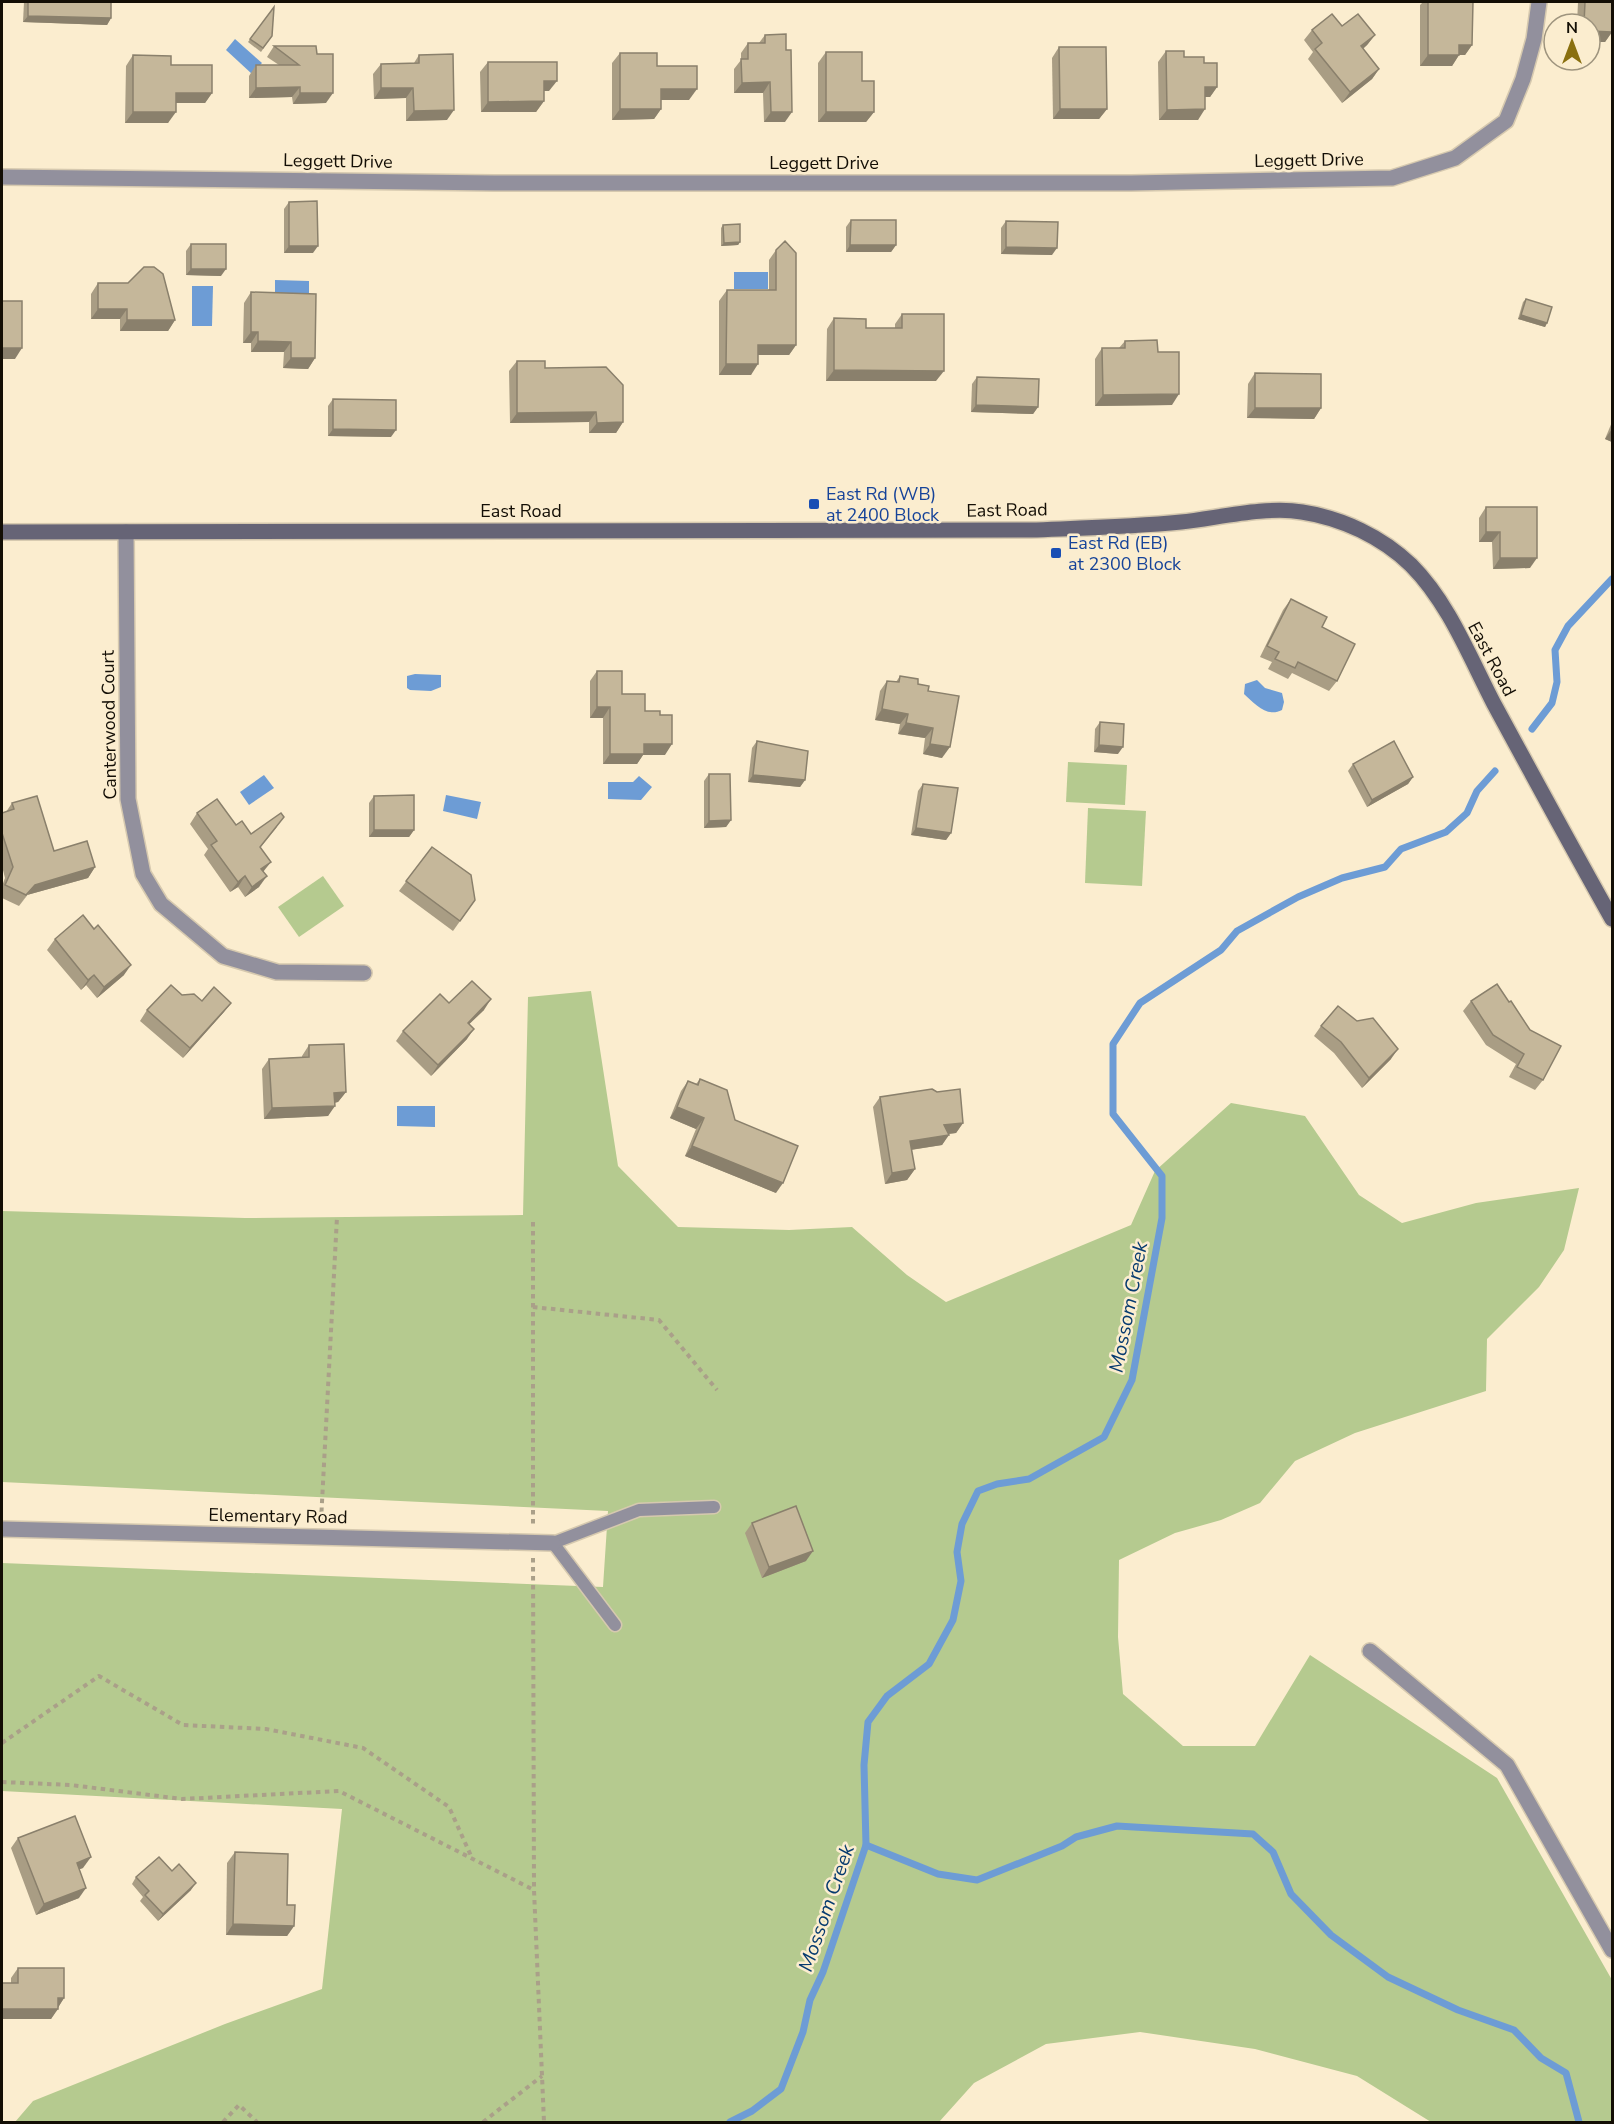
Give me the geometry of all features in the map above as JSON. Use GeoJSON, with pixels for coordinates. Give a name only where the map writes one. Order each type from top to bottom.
{"type":"FeatureCollection","features":[{"type":"Feature","properties":{"kind":"main road","name":"East Road"},"geometry":{"type":"LineString","coordinates":[[2,532],[1019,530],[1133,527],[1253,513],[1300,511],[1329,518],[1361,530],[1394,550],[1411,565],[1437,598],[1552,814],[1612,919]]}},
{"type":"Feature","properties":{"kind":"street","name":"Leggett Drive"},"geometry":{"type":"LineString","coordinates":[[2,177],[494,183],[1119,183],[1392,178],[1455,158],[1506,121],[1534,39],[1539,2]]}},
{"type":"Feature","properties":{"kind":"street","name":"Canterwood Court"},"geometry":{"type":"LineString","coordinates":[[126,532],[128,799],[143,874],[161,904],[223,956],[277,972],[364,973]]}},
{"type":"Feature","properties":{"kind":"street","name":"Elementary Road"},"geometry":{"type":"LineString","coordinates":[[2,1528],[554,1543]]}},
{"type":"Feature","properties":{"kind":"street"},"geometry":{"type":"LineString","coordinates":[[1370,1651],[1507,1765],[1612,1950]]}},
{"type":"Feature","properties":{"kind":"lane"},"geometry":{"type":"LineString","coordinates":[[615,1625],[554,1543],[639,1510],[714,1507]]}},
{"type":"Feature","properties":{"kind":"path"},"geometry":{"type":"LineString","coordinates":[[320,1537],[337,1217]]}},
{"type":"Feature","properties":{"kind":"path"},"geometry":{"type":"LineString","coordinates":[[533,1307],[659,1320],[717,1390]]}},
{"type":"Feature","properties":{"kind":"path"},"geometry":{"type":"LineString","coordinates":[[2,1743],[99,1676],[183,1725],[266,1729],[363,1748],[449,1808],[472,1858]]}},
{"type":"Feature","properties":{"kind":"path"},"geometry":{"type":"LineString","coordinates":[[2,1782],[71,1785],[182,1799],[339,1791],[534,1890],[543,2122]]}},
{"type":"Feature","properties":{"kind":"path"},"geometry":{"type":"LineString","coordinates":[[483,2122],[543,2076]]}},
{"type":"Feature","properties":{"kind":"path"},"geometry":{"type":"LineString","coordinates":[[224,2122],[239,2105],[257,2122]]}},
{"type":"Feature","properties":{"kind":"green space"},"geometry":{"type":"Polygon","coordinates":[[[1068,762],[1127,765],[1125,805],[1066,802],[1068,762]]]}},
{"type":"Feature","properties":{"kind":"green space"},"geometry":{"type":"Polygon","coordinates":[[[1088,808],[1146,811],[1142,886],[1085,883],[1088,808]]]}},
{"type":"Feature","properties":{"kind":"green space"},"geometry":{"type":"Polygon","coordinates":[[[323,876],[344,906],[299,937],[278,907],[323,876]]]}},
{"type":"Feature","properties":{"kind":"green space"},"geometry":{"type":"Polygon","coordinates":[[[591,991],[618,1166],[678,1227],[789,1230],[852,1227],[907,1275],[946,1302],[1131,1225],[1155,1171],[1231,1103],[1305,1116],[1359,1195],[1402,1223],[1476,1203],[1579,1188],[1564,1250],[1539,1287],[1487,1339],[1486,1391],[1355,1433],[1295,1461],[1260,1503],[1221,1520],[1175,1533],[1119,1560],[1118,1637],[1123,1694],[1183,1746],[1255,1746],[1310,1655],[1497,1778],[1612,1980],[1612,2122],[1431,2122],[1357,2076],[1255,2049],[1140,2032],[1046,2044],[974,2083],[939,2122],[15,2122],[33,2101],[225,2024],[322,1989],[342,1809],[2,1791],[2,1563],[603,1587],[608,1511],[2,1482],[2,1211],[245,1218],[523,1215],[528,997],[591,991]]]}},
{"type":"Feature","properties":{"kind":"water"},"geometry":{"type":"Polygon","coordinates":[[[235,39],[262,63],[252,74],[226,50],[235,39]]]}},
{"type":"Feature","properties":{"kind":"water"},"geometry":{"type":"Polygon","coordinates":[[[734,272],[768,272],[768,289],[734,289],[734,272]]]}},
{"type":"Feature","properties":{"kind":"water"},"geometry":{"type":"Polygon","coordinates":[[[275,280],[309,281],[309,296],[275,296],[275,280]]]}},
{"type":"Feature","properties":{"kind":"water"},"geometry":{"type":"Polygon","coordinates":[[[192,286],[213,286],[212,326],[192,326],[192,286]]]}},
{"type":"Feature","properties":{"kind":"water"},"geometry":{"type":"Polygon","coordinates":[[[441,675],[441,687],[431,691],[410,690],[407,688],[407,676],[441,675]]]}},
{"type":"Feature","properties":{"kind":"water"},"geometry":{"type":"Polygon","coordinates":[[[1257,680],[1265,688],[1282,693],[1284,702],[1282,710],[1266,711],[1244,694],[1245,684],[1257,680]]]}},
{"type":"Feature","properties":{"kind":"water"},"geometry":{"type":"Polygon","coordinates":[[[264,775],[274,788],[249,805],[240,792],[264,775]]]}},
{"type":"Feature","properties":{"kind":"water"},"geometry":{"type":"Polygon","coordinates":[[[639,776],[652,787],[641,800],[608,799],[608,782],[633,782],[639,776]]]}},
{"type":"Feature","properties":{"kind":"water"},"geometry":{"type":"Polygon","coordinates":[[[446,795],[481,802],[477,819],[443,811],[446,795]]]}},
{"type":"Feature","properties":{"kind":"water"},"geometry":{"type":"Polygon","coordinates":[[[397,1106],[435,1106],[435,1127],[397,1126],[397,1106]]]}},
{"type":"Feature","properties":{"kind":"building"},"geometry":{"type":"Polygon","coordinates":[[[28,2],[111,2],[111,18],[28,16],[28,2]]]}},
{"type":"Feature","properties":{"kind":"building"},"geometry":{"type":"Polygon","coordinates":[[[1428,2],[1473,2],[1472,45],[1459,45],[1459,55],[1428,55],[1428,2]]]}},
{"type":"Feature","properties":{"kind":"building"},"geometry":{"type":"Polygon","coordinates":[[[1585,2],[1612,2],[1612,32],[1602,32],[1602,12],[1585,12],[1585,2]]]}},
{"type":"Feature","properties":{"kind":"building"},"geometry":{"type":"Polygon","coordinates":[[[274,7],[272,36],[263,48],[250,39],[274,7]]]}},
{"type":"Feature","properties":{"kind":"building"},"geometry":{"type":"Polygon","coordinates":[[[1332,14],[1342,26],[1358,14],[1375,35],[1361,46],[1379,69],[1350,92],[1315,49],[1322,43],[1312,30],[1332,14]]]}},
{"type":"Feature","properties":{"kind":"building"},"geometry":{"type":"Polygon","coordinates":[[[786,34],[786,50],[791,50],[792,112],[771,112],[770,82],[742,83],[741,59],[748,59],[748,43],[765,43],[765,35],[786,34]]]}},
{"type":"Feature","properties":{"kind":"building"},"geometry":{"type":"Polygon","coordinates":[[[274,46],[316,46],[317,54],[333,54],[333,93],[300,93],[300,87],[256,88],[256,65],[299,65],[274,46]]]}},
{"type":"Feature","properties":{"kind":"building"},"geometry":{"type":"Polygon","coordinates":[[[1059,47],[1106,47],[1107,109],[1060,109],[1059,47]]]}},
{"type":"Feature","properties":{"kind":"building"},"geometry":{"type":"Polygon","coordinates":[[[1166,51],[1184,51],[1184,57],[1204,57],[1204,63],[1217,63],[1217,87],[1205,87],[1205,109],[1167,110],[1166,51]]]}},
{"type":"Feature","properties":{"kind":"building"},"geometry":{"type":"Polygon","coordinates":[[[826,52],[862,52],[862,81],[874,81],[874,112],[826,112],[826,52]]]}},
{"type":"Feature","properties":{"kind":"building"},"geometry":{"type":"Polygon","coordinates":[[[620,53],[657,53],[657,66],[697,66],[697,89],[661,89],[661,109],[620,109],[620,53]]]}},
{"type":"Feature","properties":{"kind":"building"},"geometry":{"type":"Polygon","coordinates":[[[453,54],[454,110],[414,111],[413,88],[381,88],[381,64],[419,63],[419,55],[453,54]]]}},
{"type":"Feature","properties":{"kind":"building"},"geometry":{"type":"Polygon","coordinates":[[[133,55],[171,56],[171,65],[212,65],[212,93],[176,93],[176,112],[133,112],[133,55]]]}},
{"type":"Feature","properties":{"kind":"building"},"geometry":{"type":"Polygon","coordinates":[[[488,62],[557,62],[557,81],[544,81],[544,101],[488,102],[488,62]]]}},
{"type":"Feature","properties":{"kind":"building"},"geometry":{"type":"Polygon","coordinates":[[[317,201],[318,246],[289,246],[289,202],[317,201]]]}},
{"type":"Feature","properties":{"kind":"building"},"geometry":{"type":"Polygon","coordinates":[[[851,220],[896,220],[896,245],[850,245],[851,220]]]}},
{"type":"Feature","properties":{"kind":"building"},"geometry":{"type":"Polygon","coordinates":[[[1006,221],[1058,222],[1057,248],[1006,247],[1006,221]]]}},
{"type":"Feature","properties":{"kind":"building"},"geometry":{"type":"Polygon","coordinates":[[[740,224],[740,242],[724,243],[723,225],[740,224]]]}},
{"type":"Feature","properties":{"kind":"building"},"geometry":{"type":"Polygon","coordinates":[[[785,241],[796,253],[796,345],[758,345],[758,364],[726,364],[727,290],[776,290],[776,250],[785,241]]]}},
{"type":"Feature","properties":{"kind":"building"},"geometry":{"type":"Polygon","coordinates":[[[191,244],[226,244],[226,269],[191,269],[191,244]]]}},
{"type":"Feature","properties":{"kind":"building"},"geometry":{"type":"Polygon","coordinates":[[[144,267],[154,267],[163,274],[175,320],[127,320],[127,309],[98,309],[98,283],[128,283],[144,267]]]}},
{"type":"Feature","properties":{"kind":"building"},"geometry":{"type":"Polygon","coordinates":[[[251,292],[316,294],[315,358],[291,358],[291,342],[258,341],[258,332],[251,332],[251,292]]]}},
{"type":"Feature","properties":{"kind":"building"},"geometry":{"type":"Polygon","coordinates":[[[1526,299],[1552,307],[1547,323],[1521,315],[1526,299]]]}},
{"type":"Feature","properties":{"kind":"building"},"geometry":{"type":"Polygon","coordinates":[[[2,301],[22,301],[22,348],[2,348],[2,301]]]}},
{"type":"Feature","properties":{"kind":"building"},"geometry":{"type":"Polygon","coordinates":[[[902,314],[944,314],[944,371],[834,370],[834,318],[866,319],[866,328],[902,328],[902,314]]]}},
{"type":"Feature","properties":{"kind":"building"},"geometry":{"type":"Polygon","coordinates":[[[1157,340],[1158,352],[1179,352],[1179,394],[1103,395],[1102,348],[1125,348],[1125,341],[1157,340]]]}},
{"type":"Feature","properties":{"kind":"building"},"geometry":{"type":"Polygon","coordinates":[[[517,361],[545,361],[545,368],[606,367],[623,385],[623,422],[597,423],[596,412],[517,413],[517,361]]]}},
{"type":"Feature","properties":{"kind":"building"},"geometry":{"type":"Polygon","coordinates":[[[1255,373],[1321,374],[1321,408],[1255,408],[1255,373]]]}},
{"type":"Feature","properties":{"kind":"building"},"geometry":{"type":"Polygon","coordinates":[[[977,377],[1039,379],[1038,407],[976,405],[977,377]]]}},
{"type":"Feature","properties":{"kind":"building"},"geometry":{"type":"Polygon","coordinates":[[[333,399],[396,400],[396,430],[333,429],[333,399]]]}},
{"type":"Feature","properties":{"kind":"building"},"geometry":{"type":"Polygon","coordinates":[[[1486,507],[1537,507],[1537,558],[1500,558],[1500,532],[1486,532],[1486,507]]]}},
{"type":"Feature","properties":{"kind":"building"},"geometry":{"type":"Polygon","coordinates":[[[1291,599],[1327,617],[1322,627],[1355,644],[1337,681],[1298,662],[1295,668],[1275,659],[1279,652],[1267,646],[1291,599]]]}},
{"type":"Feature","properties":{"kind":"building"},"geometry":{"type":"Polygon","coordinates":[[[597,671],[622,671],[622,694],[645,694],[645,711],[660,711],[660,715],[672,715],[672,744],[644,744],[644,754],[610,754],[610,707],[597,707],[597,671]]]}},
{"type":"Feature","properties":{"kind":"building"},"geometry":{"type":"Polygon","coordinates":[[[900,676],[918,679],[918,684],[929,686],[928,691],[959,696],[950,747],[930,744],[933,728],[906,723],[908,714],[882,709],[887,681],[899,682],[900,676]]]}},
{"type":"Feature","properties":{"kind":"building"},"geometry":{"type":"Polygon","coordinates":[[[1100,722],[1124,724],[1123,747],[1099,745],[1100,722]]]}},
{"type":"Feature","properties":{"kind":"building"},"geometry":{"type":"Polygon","coordinates":[[[757,741],[808,751],[805,780],[753,775],[757,741]]]}},
{"type":"Feature","properties":{"kind":"building"},"geometry":{"type":"Polygon","coordinates":[[[1394,741],[1413,777],[1372,800],[1353,764],[1394,741]]]}},
{"type":"Feature","properties":{"kind":"building"},"geometry":{"type":"Polygon","coordinates":[[[709,774],[730,774],[731,820],[709,821],[709,774]]]}},
{"type":"Feature","properties":{"kind":"building"},"geometry":{"type":"Polygon","coordinates":[[[923,784],[958,788],[951,833],[916,828],[923,784]]]}},
{"type":"Feature","properties":{"kind":"building"},"geometry":{"type":"Polygon","coordinates":[[[414,795],[414,830],[374,830],[374,796],[414,795]]]}},
{"type":"Feature","properties":{"kind":"building"},"geometry":{"type":"Polygon","coordinates":[[[37,796],[54,851],[87,841],[95,867],[35,885],[26,895],[5,885],[13,867],[2,833],[2,813],[14,809],[12,803],[37,796]]]}},
{"type":"Feature","properties":{"kind":"building"},"geometry":{"type":"Polygon","coordinates":[[[217,799],[236,825],[242,821],[251,834],[281,813],[284,817],[260,847],[271,862],[261,869],[267,876],[252,887],[245,876],[238,882],[211,845],[217,841],[197,813],[217,799]]]}},
{"type":"Feature","properties":{"kind":"building"},"geometry":{"type":"Polygon","coordinates":[[[432,847],[471,875],[475,900],[460,921],[406,881],[432,847]]]}},
{"type":"Feature","properties":{"kind":"building"},"geometry":{"type":"Polygon","coordinates":[[[83,915],[94,929],[98,925],[131,965],[104,987],[94,975],[88,980],[55,939],[83,915]]]}},
{"type":"Feature","properties":{"kind":"building"},"geometry":{"type":"Polygon","coordinates":[[[472,981],[491,999],[468,1023],[474,1029],[438,1065],[403,1031],[440,994],[449,1003],[472,981]]]}},
{"type":"Feature","properties":{"kind":"building"},"geometry":{"type":"Polygon","coordinates":[[[1497,984],[1530,1030],[1561,1046],[1543,1080],[1517,1067],[1524,1054],[1493,1035],[1471,1001],[1497,984]]]}},
{"type":"Feature","properties":{"kind":"building"},"geometry":{"type":"Polygon","coordinates":[[[171,985],[182,995],[194,994],[202,1001],[214,987],[231,1003],[190,1048],[147,1010],[171,985]]]}},
{"type":"Feature","properties":{"kind":"building"},"geometry":{"type":"Polygon","coordinates":[[[1338,1006],[1357,1021],[1373,1018],[1398,1049],[1369,1078],[1341,1042],[1321,1026],[1338,1006]]]}},
{"type":"Feature","properties":{"kind":"building"},"geometry":{"type":"Polygon","coordinates":[[[344,1044],[346,1092],[334,1093],[335,1106],[272,1108],[269,1059],[309,1057],[309,1045],[344,1044]]]}},
{"type":"Feature","properties":{"kind":"building"},"geometry":{"type":"Polygon","coordinates":[[[700,1079],[727,1090],[735,1120],[798,1146],[783,1183],[692,1146],[704,1118],[677,1107],[688,1081],[698,1085],[700,1079]]]}},
{"type":"Feature","properties":{"kind":"building"},"geometry":{"type":"Polygon","coordinates":[[[932,1089],[937,1092],[960,1089],[963,1123],[944,1125],[949,1135],[910,1141],[915,1169],[892,1173],[880,1097],[932,1089]]]}},
{"type":"Feature","properties":{"kind":"building"},"geometry":{"type":"Polygon","coordinates":[[[796,1506],[813,1551],[769,1567],[752,1523],[796,1506]]]}},
{"type":"Feature","properties":{"kind":"building"},"geometry":{"type":"Polygon","coordinates":[[[75,1816],[91,1857],[77,1863],[86,1888],[44,1904],[18,1838],[75,1816]]]}},
{"type":"Feature","properties":{"kind":"building"},"geometry":{"type":"Polygon","coordinates":[[[235,1852],[288,1854],[287,1905],[295,1905],[294,1926],[233,1924],[235,1852]]]}},
{"type":"Feature","properties":{"kind":"building"},"geometry":{"type":"Polygon","coordinates":[[[159,1857],[172,1871],[179,1864],[196,1883],[163,1914],[145,1895],[149,1891],[136,1877],[159,1857]]]}},
{"type":"Feature","properties":{"kind":"building"},"geometry":{"type":"Polygon","coordinates":[[[18,1968],[64,1968],[64,1998],[58,1998],[58,2009],[2,2009],[2,1983],[18,1983],[18,1968]]]}},
{"type":"Feature","properties":{"kind":"waterway","name":"Mossom Creek"},"geometry":{"type":"LineString","coordinates":[[1532,729],[1552,703],[1557,682],[1555,650],[1568,626],[1612,579]]}},
{"type":"Feature","properties":{"kind":"waterway","name":"Mossom Creek"},"geometry":{"type":"LineString","coordinates":[[730,2122],[752,2111],[781,2089],[803,2032],[810,2000],[823,1972],[866,1845],[864,1765],[868,1722],[887,1696],[929,1664],[953,1620],[961,1581],[957,1552],[962,1524],[978,1491],[997,1484],[1029,1479],[1104,1437],[1132,1380],[1162,1218],[1162,1176],[1113,1114],[1113,1044],[1140,1003],[1221,950],[1237,931],[1298,897],[1342,878],[1385,867],[1401,849],[1446,832],[1467,813],[1477,791],[1495,771]]}},
{"type":"Feature","properties":{"kind":"waterway"},"geometry":{"type":"LineString","coordinates":[[866,1845],[938,1874],[977,1880],[1062,1846],[1076,1837],[1117,1826],[1253,1834],[1273,1852],[1291,1894],[1331,1935],[1388,1977],[1458,2010],[1514,2030],[1541,2058],[1566,2073],[1579,2122]]}},
{"type":"Feature","properties":{"kind":"place","name":"East Rd (WB) at 2400 Block"},"geometry":{"type":"Point","coordinates":[814,504]}},
{"type":"Feature","properties":{"kind":"place","name":"East Rd (EB) at 2300 Block"},"geometry":{"type":"Point","coordinates":[1056,553]}}]}
